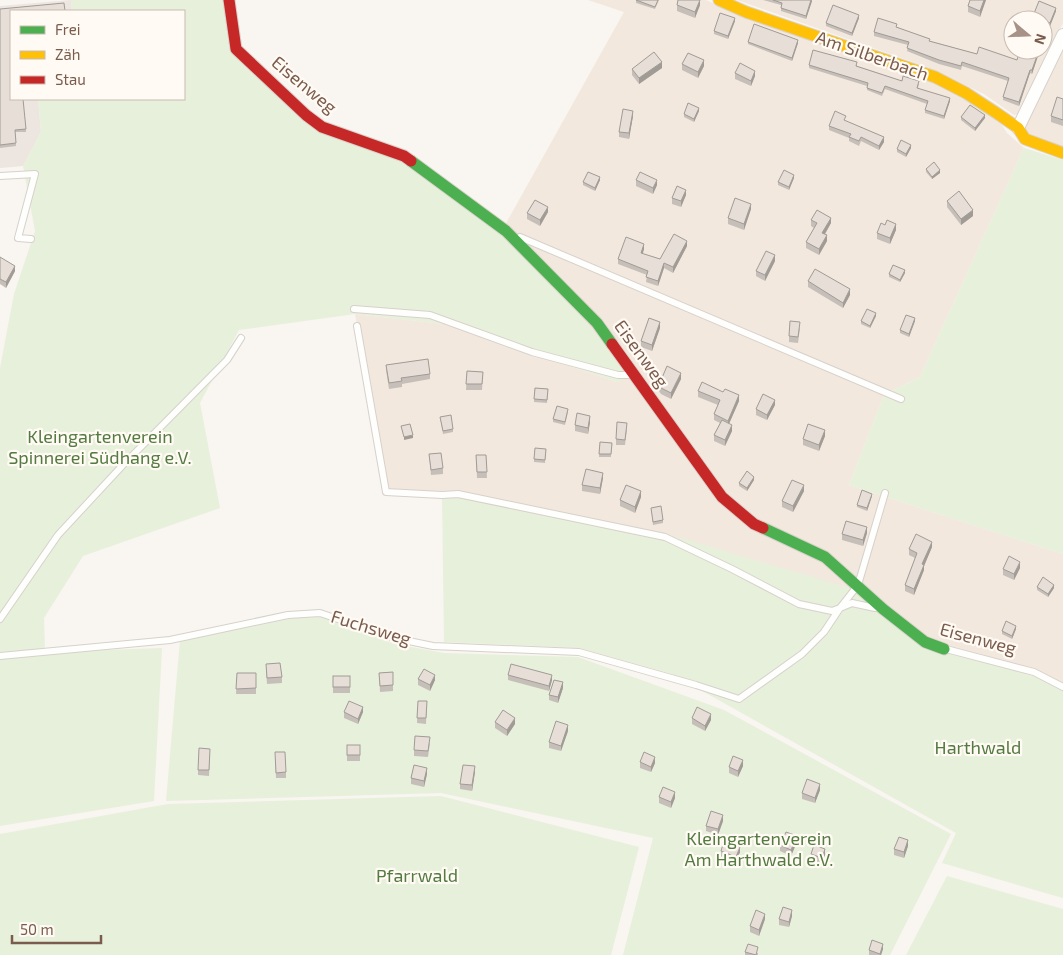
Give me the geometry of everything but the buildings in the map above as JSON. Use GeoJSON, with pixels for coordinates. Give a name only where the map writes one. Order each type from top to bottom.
{"type":"FeatureCollection","features":[{"type":"Feature","properties":{"kind":"street","name":"Eisenweg"},"geometry":{"type":"LineString","coordinates":[[229,0],[236,49],[306,115],[322,127],[404,156],[506,231],[597,323],[722,497],[754,524],[825,558],[924,642],[944,649]]}},
{"type":"Feature","properties":{"kind":"street","name":"Am Silberbach"},"geometry":{"type":"LineString","coordinates":[[719,0],[755,15],[935,77],[966,93],[1018,128],[1024,140],[1063,153]]}},
{"type":"Feature","properties":{"kind":"street"},"geometry":{"type":"LineString","coordinates":[[1018,128],[1063,35]]}},
{"type":"Feature","properties":{"kind":"lane"},"geometry":{"type":"LineString","coordinates":[[0,176],[35,174],[18,238],[31,239]]}},
{"type":"Feature","properties":{"kind":"lane"},"geometry":{"type":"LineString","coordinates":[[506,231],[900,399]]}},
{"type":"Feature","properties":{"kind":"lane"},"geometry":{"type":"LineString","coordinates":[[354,309],[430,315],[532,352],[618,375],[635,375]]}},
{"type":"Feature","properties":{"kind":"lane"},"geometry":{"type":"LineString","coordinates":[[357,326],[386,492],[458,494],[665,537],[799,604],[832,610],[852,603],[883,609]]}},
{"type":"Feature","properties":{"kind":"lane"},"geometry":{"type":"LineString","coordinates":[[0,619],[58,535],[122,466],[227,360],[241,338]]}},
{"type":"Feature","properties":{"kind":"lane"},"geometry":{"type":"LineString","coordinates":[[840,608],[858,585],[885,493]]}},
{"type":"Feature","properties":{"kind":"lane","name":"Fuchsweg"},"geometry":{"type":"LineString","coordinates":[[0,656],[170,640],[288,615],[320,613],[394,638],[433,646],[579,652],[739,699],[802,654],[824,632],[840,608]]}},
{"type":"Feature","properties":{"kind":"lane","name":"Eisenweg"},"geometry":{"type":"LineString","coordinates":[[944,649],[1034,672],[1063,687]]}},
{"type":"Feature","properties":{"kind":"shaded area"},"geometry":{"type":"Polygon","coordinates":[[[71,0],[72,10],[10,10],[10,100],[38,100],[41,132],[23,166],[0,168],[0,6],[71,0]]]}},
{"type":"Feature","properties":{"kind":"shaded area"},"geometry":{"type":"Polygon","coordinates":[[[588,0],[706,0],[728,10],[928,80],[997,117],[1007,133],[1024,148],[920,377],[884,395],[849,485],[1063,554],[1063,690],[1033,676],[442,495],[386,492],[355,314],[444,324],[617,382],[504,227],[624,12],[588,0]]]}},
{"type":"Feature","properties":{"kind":"shaded area"},"geometry":{"type":"Polygon","coordinates":[[[737,0],[1063,0],[1063,23],[1053,44],[1053,10],[1003,10],[1003,60],[1045,60],[1019,114],[1014,115],[984,94],[927,67],[737,0]]]}},
{"type":"Feature","properties":{"kind":"shaded area"},"geometry":{"type":"Polygon","coordinates":[[[1063,47],[1063,148],[1030,138],[1025,126],[1063,47]]]}},
{"type":"Feature","properties":{"kind":"green space","name":"Kleingartenverein Spinnerei Südhang e.V."},"geometry":{"type":"Polygon","coordinates":[[[71,0],[226,0],[233,50],[309,124],[405,161],[501,232],[542,271],[632,376],[617,382],[444,324],[355,314],[239,330],[200,403],[220,508],[83,556],[44,618],[45,652],[162,648],[154,801],[0,826],[0,368],[14,294],[35,231],[23,166],[41,132],[38,100],[185,100],[185,10],[72,10],[71,0]]]}},
{"type":"Feature","properties":{"kind":"green space"},"geometry":{"type":"Polygon","coordinates":[[[1024,148],[1063,160],[1063,554],[849,485],[884,395],[920,377],[1024,148]]]}},
{"type":"Feature","properties":{"kind":"green space","name":"Harthwald"},"geometry":{"type":"Polygon","coordinates":[[[442,495],[671,535],[856,590],[926,645],[1033,676],[1063,690],[1063,898],[942,863],[956,833],[672,674],[579,648],[444,642],[442,495]]]}},
{"type":"Feature","properties":{"kind":"green space","name":"Kleingartenverein Am Harthwald e.V."},"geometry":{"type":"Polygon","coordinates":[[[320,617],[395,644],[444,653],[578,657],[724,710],[951,834],[890,955],[623,955],[653,838],[441,793],[166,801],[180,640],[294,618],[320,617]]]}},
{"type":"Feature","properties":{"kind":"green space","name":"Pfarrwald"},"geometry":{"type":"Polygon","coordinates":[[[441,796],[639,847],[611,955],[0,955],[0,834],[168,804],[441,796]]]}},
{"type":"Feature","properties":{"kind":"green space"},"geometry":{"type":"Polygon","coordinates":[[[947,876],[1063,909],[1063,955],[906,955],[947,876]]]}},
{"type":"Feature","properties":{"kind":"traffic: fast"},"geometry":{"type":"LineString","coordinates":[[411,161],[506,231],[597,323],[612,344]]}},
{"type":"Feature","properties":{"kind":"traffic: fast"},"geometry":{"type":"LineString","coordinates":[[763,528],[825,557],[883,609],[925,642],[944,649]]}},
{"type":"Feature","properties":{"kind":"traffic: slow"},"geometry":{"type":"LineString","coordinates":[[719,0],[746,12],[935,77],[966,93],[998,114],[1018,128],[1025,139],[1063,153]]}},
{"type":"Feature","properties":{"kind":"traffic: jam"},"geometry":{"type":"LineString","coordinates":[[229,0],[236,49],[306,115],[322,127],[404,156],[411,161]]}},
{"type":"Feature","properties":{"kind":"traffic: jam"},"geometry":{"type":"LineString","coordinates":[[612,344],[722,497],[754,524],[763,528]]}}]}
